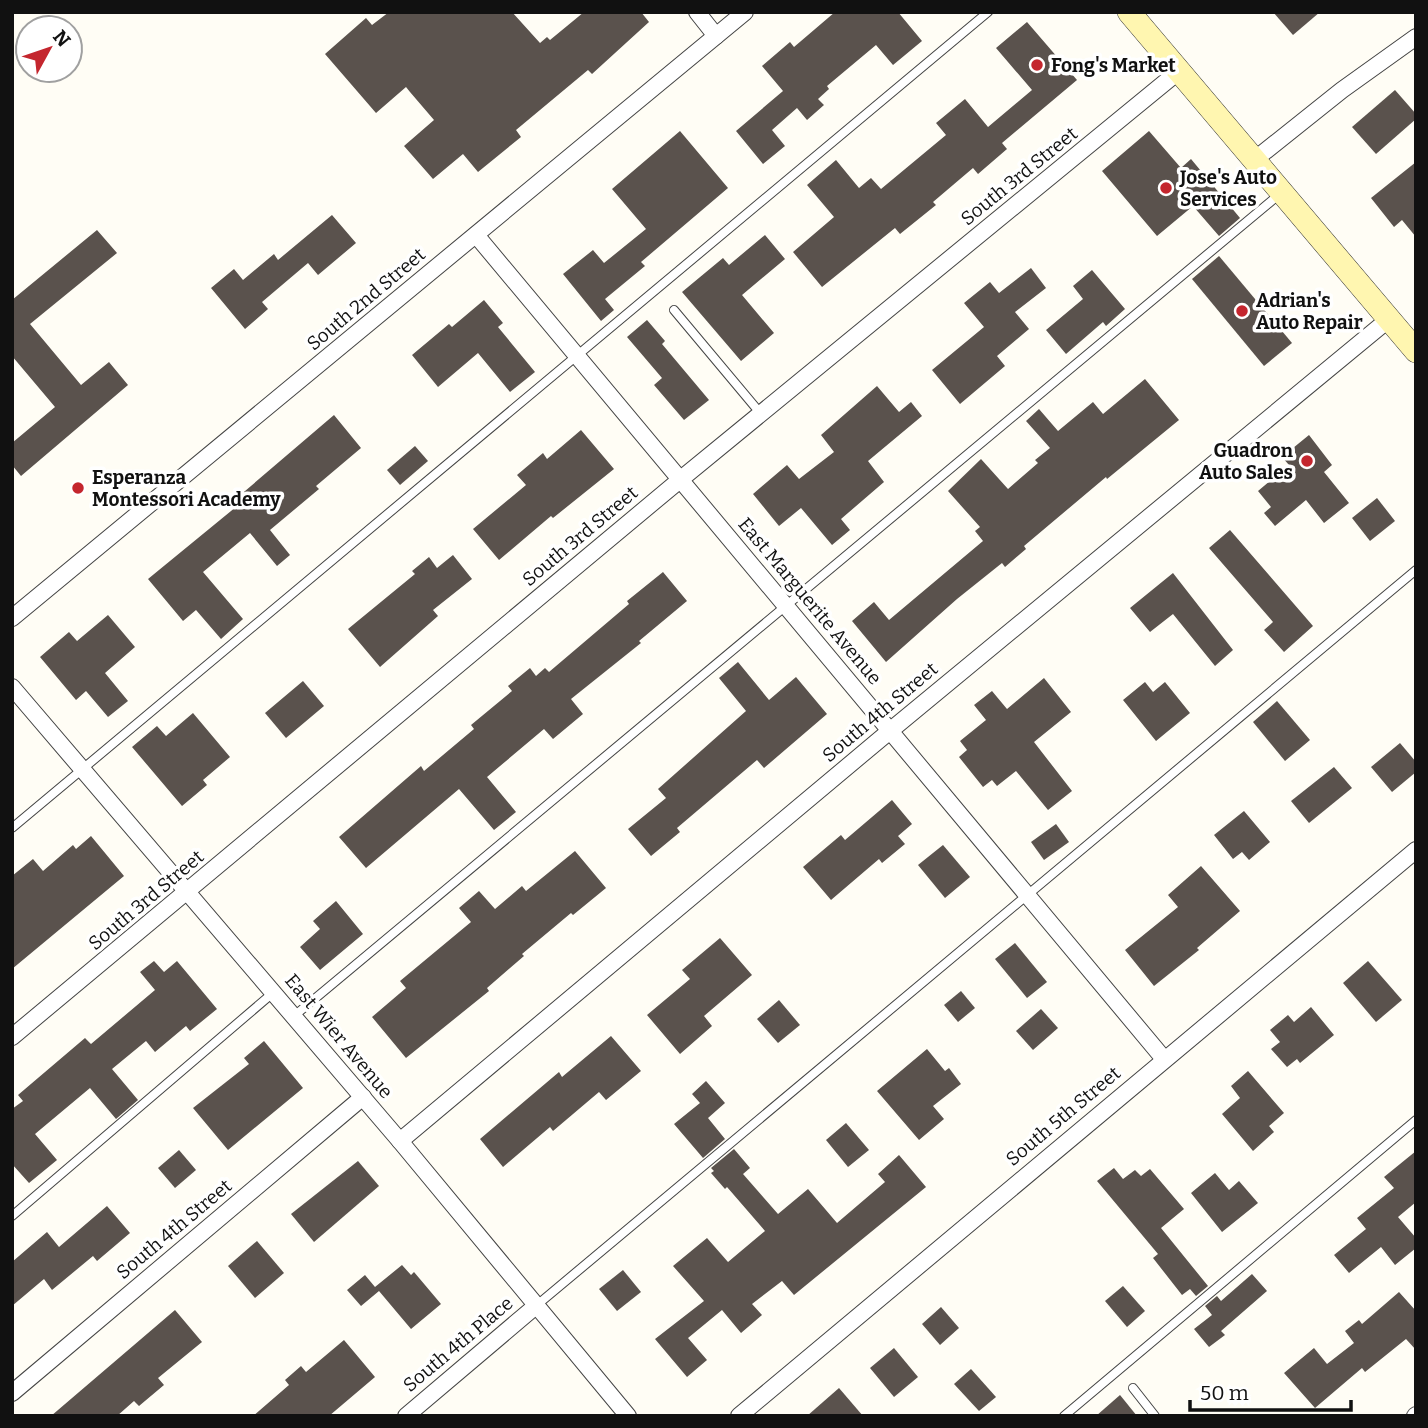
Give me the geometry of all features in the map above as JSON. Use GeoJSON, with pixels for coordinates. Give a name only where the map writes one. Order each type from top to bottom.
{"type":"FeatureCollection","features":[{"type":"Feature","properties":{"kind":"main road"},"geometry":{"type":"LineString","coordinates":[[1129,12],[1416,351]]}},
{"type":"Feature","properties":{"kind":"street"},"geometry":{"type":"LineString","coordinates":[[697,12],[716,36]]}},
{"type":"Feature","properties":{"kind":"street","name":"South 2nd Street"},"geometry":{"type":"LineString","coordinates":[[12,618],[745,12]]}},
{"type":"Feature","properties":{"kind":"street"},"geometry":{"type":"LineString","coordinates":[[1253,161],[1342,90],[1416,37]]}},
{"type":"Feature","properties":{"kind":"street","name":"South 3rd Street"},"geometry":{"type":"LineString","coordinates":[[12,1037],[681,480],[1179,71]]}},
{"type":"Feature","properties":{"kind":"street","name":"East Marguerite Avenue"},"geometry":{"type":"LineString","coordinates":[[475,235],[1164,1059]]}},
{"type":"Feature","properties":{"kind":"street","name":"South 4th Street"},"geometry":{"type":"LineString","coordinates":[[400,1140],[1389,319]]}},
{"type":"Feature","properties":{"kind":"street","name":"East Wier Avenue"},"geometry":{"type":"LineString","coordinates":[[12,687],[400,1140],[628,1416]]}},
{"type":"Feature","properties":{"kind":"street","name":"South 5th Street"},"geometry":{"type":"LineString","coordinates":[[739,1416],[1416,850]]}},
{"type":"Feature","properties":{"kind":"street","name":"South 4th Street"},"geometry":{"type":"LineString","coordinates":[[12,1393],[363,1097]]}},
{"type":"Feature","properties":{"kind":"street","name":"South 4th Place"},"geometry":{"type":"LineString","coordinates":[[407,1416],[537,1305]]}},
{"type":"Feature","properties":{"kind":"lane"},"geometry":{"type":"LineString","coordinates":[[12,828],[988,12]]}},
{"type":"Feature","properties":{"kind":"lane"},"geometry":{"type":"LineString","coordinates":[[294,1016],[1281,193]]}},
{"type":"Feature","properties":{"kind":"lane"},"geometry":{"type":"LineString","coordinates":[[674,310],[761,414]]}},
{"type":"Feature","properties":{"kind":"lane"},"geometry":{"type":"LineString","coordinates":[[537,1305],[1416,570]]}},
{"type":"Feature","properties":{"kind":"lane"},"geometry":{"type":"LineString","coordinates":[[12,1216],[274,992]]}},
{"type":"Feature","properties":{"kind":"lane"},"geometry":{"type":"LineString","coordinates":[[1064,1416],[1416,1120]]}},
{"type":"Feature","properties":{"kind":"lane"},"geometry":{"type":"LineString","coordinates":[[1132,1388],[1155,1416]]}},
{"type":"Feature","properties":{"kind":"building"},"geometry":{"type":"Polygon","coordinates":[[[389,12],[512,12],[540,43],[547,37],[550,40],[584,12],[641,12],[649,22],[592,74],[588,70],[516,130],[521,137],[478,172],[463,154],[433,179],[404,146],[434,120],[406,87],[376,113],[325,54],[366,18],[372,25],[389,12]]]}},
{"type":"Feature","properties":{"kind":"building"},"geometry":{"type":"Polygon","coordinates":[[[835,12],[898,12],[922,41],[893,65],[876,45],[827,86],[829,89],[818,99],[824,105],[807,120],[797,108],[772,130],[785,146],[763,164],[736,131],[783,91],[762,66],[790,42],[794,47],[835,12]]]}},
{"type":"Feature","properties":{"kind":"building"},"geometry":{"type":"Polygon","coordinates":[[[1273,12],[1320,12],[1293,35],[1273,12]]]}},
{"type":"Feature","properties":{"kind":"building"},"geometry":{"type":"Polygon","coordinates":[[[1027,22],[1077,80],[1002,143],[1007,149],[978,174],[973,168],[933,202],[936,205],[900,234],[895,228],[822,287],[793,252],[834,217],[807,185],[836,160],[859,188],[871,178],[881,189],[946,135],[936,123],[965,99],[988,127],[1032,90],[996,48],[1027,22]]]}},
{"type":"Feature","properties":{"kind":"building"},"geometry":{"type":"Polygon","coordinates":[[[1395,90],[1416,114],[1416,119],[1376,154],[1352,127],[1395,90]]]}},
{"type":"Feature","properties":{"kind":"building"},"geometry":{"type":"Polygon","coordinates":[[[680,131],[728,188],[641,262],[645,266],[605,299],[614,310],[601,321],[563,274],[593,250],[604,263],[646,229],[612,189],[680,131]]]}},
{"type":"Feature","properties":{"kind":"building","name":"Jose's Auto Services"},"geometry":{"type":"Polygon","coordinates":[[[1149,131],[1181,168],[1191,159],[1240,218],[1219,236],[1193,206],[1157,236],[1102,171],[1149,131]]]}},
{"type":"Feature","properties":{"kind":"building"},"geometry":{"type":"Polygon","coordinates":[[[1416,162],[1416,237],[1402,220],[1394,227],[1371,198],[1416,162]]]}},
{"type":"Feature","properties":{"kind":"building"},"geometry":{"type":"Polygon","coordinates":[[[332,215],[356,243],[318,275],[308,263],[262,302],[268,309],[245,329],[211,288],[234,269],[243,280],[274,254],[278,260],[332,215]]]}},
{"type":"Feature","properties":{"kind":"building"},"geometry":{"type":"Polygon","coordinates":[[[97,230],[117,253],[30,324],[81,385],[109,362],[128,385],[21,476],[12,465],[12,443],[55,407],[12,356],[12,300],[97,230]]]}},
{"type":"Feature","properties":{"kind":"building"},"geometry":{"type":"Polygon","coordinates":[[[765,235],[785,259],[742,295],[774,333],[741,361],[682,292],[723,258],[729,265],[765,235]]]}},
{"type":"Feature","properties":{"kind":"building","name":"Adrian's Auto Repair"},"geometry":{"type":"Polygon","coordinates":[[[1219,256],[1292,343],[1264,366],[1192,279],[1219,256]]]}},
{"type":"Feature","properties":{"kind":"building"},"geometry":{"type":"Polygon","coordinates":[[[1031,268],[1046,288],[1015,312],[1029,329],[997,356],[1005,366],[960,404],[932,370],[984,327],[964,303],[990,282],[999,293],[1031,268]]]}},
{"type":"Feature","properties":{"kind":"building"},"geometry":{"type":"Polygon","coordinates":[[[1092,270],[1125,309],[1106,326],[1103,322],[1066,354],[1046,330],[1083,299],[1073,286],[1092,270]]]}},
{"type":"Feature","properties":{"kind":"building"},"geometry":{"type":"Polygon","coordinates":[[[484,300],[503,323],[498,327],[535,372],[510,392],[478,353],[438,387],[412,355],[449,324],[452,327],[484,300]]]}},
{"type":"Feature","properties":{"kind":"building"},"geometry":{"type":"Polygon","coordinates":[[[647,320],[665,341],[662,344],[709,400],[684,420],[654,385],[662,378],[627,337],[647,320]]]}},
{"type":"Feature","properties":{"kind":"building"},"geometry":{"type":"Polygon","coordinates":[[[1145,379],[1179,420],[1024,546],[1026,549],[1005,567],[1002,563],[957,599],[886,662],[852,621],[874,602],[889,620],[983,541],[975,531],[980,527],[948,491],[981,459],[1008,489],[1038,463],[1035,460],[1050,448],[1026,421],[1039,409],[1058,431],[1093,402],[1103,414],[1145,379]]]}},
{"type":"Feature","properties":{"kind":"building"},"geometry":{"type":"Polygon","coordinates":[[[877,386],[899,412],[911,402],[922,416],[868,461],[884,482],[841,519],[850,530],[832,545],[801,508],[779,526],[753,494],[787,465],[799,479],[834,452],[821,435],[877,386]]]}},
{"type":"Feature","properties":{"kind":"building"},"geometry":{"type":"Polygon","coordinates":[[[334,415],[361,448],[316,486],[319,489],[270,530],[290,555],[277,566],[250,533],[203,572],[243,619],[221,639],[196,610],[183,621],[148,579],[242,502],[238,497],[334,415]]]}},
{"type":"Feature","properties":{"kind":"building"},"geometry":{"type":"Polygon","coordinates":[[[581,430],[614,469],[553,518],[551,516],[499,560],[473,529],[526,485],[517,475],[543,453],[547,459],[581,430]]]}},
{"type":"Feature","properties":{"kind":"building"},"geometry":{"type":"Polygon","coordinates":[[[1309,435],[1332,465],[1324,472],[1349,503],[1324,523],[1306,500],[1275,526],[1264,513],[1271,507],[1258,491],[1289,465],[1282,457],[1309,435]]]}},
{"type":"Feature","properties":{"kind":"building"},"geometry":{"type":"Polygon","coordinates":[[[415,446],[428,461],[400,485],[387,470],[415,446]]]}},
{"type":"Feature","properties":{"kind":"building"},"geometry":{"type":"Polygon","coordinates":[[[1377,498],[1395,521],[1370,541],[1352,518],[1377,498]]]}},
{"type":"Feature","properties":{"kind":"building"},"geometry":{"type":"Polygon","coordinates":[[[1230,530],[1313,626],[1284,652],[1264,630],[1273,622],[1209,548],[1230,530]]]}},
{"type":"Feature","properties":{"kind":"building"},"geometry":{"type":"Polygon","coordinates":[[[453,555],[472,579],[433,610],[438,616],[380,667],[348,629],[415,574],[412,571],[429,557],[437,568],[453,555]]]}},
{"type":"Feature","properties":{"kind":"building"},"geometry":{"type":"Polygon","coordinates":[[[663,572],[687,601],[639,641],[641,643],[571,699],[583,714],[553,739],[544,729],[487,777],[516,812],[494,830],[459,789],[366,868],[339,837],[421,766],[424,771],[474,729],[471,725],[512,691],[508,686],[530,668],[536,676],[545,668],[549,672],[663,572]]]}},
{"type":"Feature","properties":{"kind":"building"},"geometry":{"type":"Polygon","coordinates":[[[1173,573],[1233,650],[1215,666],[1173,614],[1150,632],[1130,608],[1173,573]]]}},
{"type":"Feature","properties":{"kind":"building"},"geometry":{"type":"Polygon","coordinates":[[[108,615],[135,647],[105,673],[128,701],[108,717],[86,691],[76,700],[40,657],[69,632],[77,641],[108,615]]]}},
{"type":"Feature","properties":{"kind":"building"},"geometry":{"type":"Polygon","coordinates":[[[738,662],[769,700],[796,677],[827,714],[764,768],[757,760],[677,828],[680,832],[651,856],[628,829],[666,798],[658,789],[746,711],[719,678],[738,662]]]}},
{"type":"Feature","properties":{"kind":"building"},"geometry":{"type":"Polygon","coordinates":[[[1044,678],[1071,712],[1034,742],[1072,791],[1048,810],[1016,771],[997,786],[992,780],[983,787],[959,757],[967,750],[960,741],[986,720],[974,705],[992,691],[1007,709],[1044,678]]]}},
{"type":"Feature","properties":{"kind":"building"},"geometry":{"type":"Polygon","coordinates":[[[303,681],[324,706],[286,738],[265,713],[303,681]]]}},
{"type":"Feature","properties":{"kind":"building"},"geometry":{"type":"Polygon","coordinates":[[[1145,682],[1153,692],[1165,682],[1190,713],[1156,741],[1123,700],[1145,682]]]}},
{"type":"Feature","properties":{"kind":"building"},"geometry":{"type":"Polygon","coordinates":[[[1277,701],[1310,740],[1285,761],[1253,722],[1277,701]]]}},
{"type":"Feature","properties":{"kind":"building"},"geometry":{"type":"Polygon","coordinates":[[[193,713],[230,757],[203,780],[207,785],[182,806],[132,747],[157,726],[166,736],[193,713]]]}},
{"type":"Feature","properties":{"kind":"building"},"geometry":{"type":"Polygon","coordinates":[[[1400,743],[1416,762],[1416,772],[1392,792],[1371,767],[1400,743]]]}},
{"type":"Feature","properties":{"kind":"building"},"geometry":{"type":"Polygon","coordinates":[[[1334,767],[1352,788],[1309,823],[1291,801],[1334,767]]]}},
{"type":"Feature","properties":{"kind":"building"},"geometry":{"type":"Polygon","coordinates":[[[892,800],[912,824],[898,836],[905,844],[882,863],[879,859],[831,900],[803,867],[841,835],[845,840],[892,800]]]}},
{"type":"Feature","properties":{"kind":"building"},"geometry":{"type":"Polygon","coordinates":[[[1244,811],[1270,842],[1249,860],[1242,852],[1233,859],[1214,835],[1244,811]]]}},
{"type":"Feature","properties":{"kind":"building"},"geometry":{"type":"Polygon","coordinates":[[[1056,824],[1069,842],[1044,860],[1031,842],[1056,824]]]}},
{"type":"Feature","properties":{"kind":"building"},"geometry":{"type":"Polygon","coordinates":[[[91,836],[124,876],[12,969],[12,876],[33,859],[43,871],[73,845],[76,849],[91,836]]]}},
{"type":"Feature","properties":{"kind":"building"},"geometry":{"type":"Polygon","coordinates":[[[943,845],[970,877],[945,898],[918,865],[943,845]]]}},
{"type":"Feature","properties":{"kind":"building"},"geometry":{"type":"Polygon","coordinates":[[[575,851],[606,888],[522,954],[524,956],[487,988],[489,991],[406,1058],[372,1017],[406,988],[400,981],[471,922],[459,908],[479,891],[495,909],[522,886],[526,891],[575,851]]]}},
{"type":"Feature","properties":{"kind":"building"},"geometry":{"type":"Polygon","coordinates":[[[1201,866],[1240,911],[1197,948],[1199,950],[1154,986],[1125,950],[1178,907],[1168,895],[1201,866]]]}},
{"type":"Feature","properties":{"kind":"building"},"geometry":{"type":"Polygon","coordinates":[[[336,901],[363,934],[320,970],[300,947],[320,929],[313,921],[336,901]]]}},
{"type":"Feature","properties":{"kind":"building"},"geometry":{"type":"Polygon","coordinates":[[[720,938],[752,975],[704,1016],[712,1026],[680,1054],[647,1015],[690,979],[682,970],[720,938]]]}},
{"type":"Feature","properties":{"kind":"building"},"geometry":{"type":"Polygon","coordinates":[[[1015,943],[1047,982],[1027,998],[995,959],[1015,943]]]}},
{"type":"Feature","properties":{"kind":"building"},"geometry":{"type":"Polygon","coordinates":[[[154,961],[164,972],[177,961],[217,1009],[190,1031],[186,1026],[155,1052],[146,1041],[112,1069],[138,1100],[116,1119],[90,1088],[35,1134],[57,1160],[29,1183],[12,1164],[12,1109],[23,1101],[18,1095],[85,1038],[91,1044],[155,990],[140,972],[154,961]]]}},
{"type":"Feature","properties":{"kind":"building"},"geometry":{"type":"Polygon","coordinates":[[[1368,961],[1402,1000],[1376,1022],[1343,983],[1368,961]]]}},
{"type":"Feature","properties":{"kind":"building"},"geometry":{"type":"Polygon","coordinates":[[[961,991],[975,1008],[958,1022],[944,1005],[961,991]]]}},
{"type":"Feature","properties":{"kind":"building"},"geometry":{"type":"Polygon","coordinates":[[[779,1000],[800,1025],[778,1043],[757,1019],[779,1000]]]}},
{"type":"Feature","properties":{"kind":"building"},"geometry":{"type":"Polygon","coordinates":[[[1311,1007],[1334,1035],[1300,1063],[1297,1059],[1287,1067],[1271,1049],[1280,1042],[1270,1030],[1288,1015],[1294,1022],[1311,1007]]]}},
{"type":"Feature","properties":{"kind":"building"},"geometry":{"type":"Polygon","coordinates":[[[1041,1009],[1058,1028],[1033,1050],[1016,1031],[1041,1009]]]}},
{"type":"Feature","properties":{"kind":"building"},"geometry":{"type":"Polygon","coordinates":[[[611,1036],[641,1071],[606,1100],[599,1092],[553,1131],[550,1127],[503,1167],[480,1139],[559,1072],[562,1077],[611,1036]]]}},
{"type":"Feature","properties":{"kind":"building"},"geometry":{"type":"Polygon","coordinates":[[[264,1041],[303,1088],[228,1150],[193,1108],[249,1064],[244,1058],[264,1041]]]}},
{"type":"Feature","properties":{"kind":"building"},"geometry":{"type":"Polygon","coordinates":[[[927,1049],[945,1071],[949,1068],[961,1084],[933,1106],[944,1119],[919,1140],[877,1091],[927,1049]]]}},
{"type":"Feature","properties":{"kind":"building"},"geometry":{"type":"Polygon","coordinates":[[[1248,1071],[1284,1113],[1269,1126],[1274,1132],[1253,1151],[1222,1114],[1240,1098],[1231,1086],[1248,1071]]]}},
{"type":"Feature","properties":{"kind":"building"},"geometry":{"type":"Polygon","coordinates":[[[706,1081],[725,1103],[708,1118],[725,1139],[703,1158],[674,1124],[700,1103],[692,1094],[706,1081]]]}},
{"type":"Feature","properties":{"kind":"building"},"geometry":{"type":"Polygon","coordinates":[[[846,1123],[869,1150],[848,1167],[826,1140],[846,1123]]]}},
{"type":"Feature","properties":{"kind":"building"},"geometry":{"type":"Polygon","coordinates":[[[734,1149],[750,1168],[743,1174],[778,1214],[808,1189],[837,1223],[885,1182],[878,1174],[899,1155],[926,1187],[794,1295],[782,1281],[752,1304],[762,1315],[741,1333],[722,1310],[688,1338],[707,1360],[687,1377],[655,1339],[704,1301],[673,1266],[707,1238],[728,1262],[765,1231],[727,1187],[725,1189],[711,1173],[714,1171],[711,1168],[734,1149]]]}},
{"type":"Feature","properties":{"kind":"building"},"geometry":{"type":"Polygon","coordinates":[[[179,1150],[196,1170],[175,1188],[158,1168],[179,1150]]]}},
{"type":"Feature","properties":{"kind":"building"},"geometry":{"type":"Polygon","coordinates":[[[1416,1151],[1416,1202],[1398,1217],[1416,1238],[1416,1248],[1395,1265],[1381,1247],[1349,1273],[1334,1255],[1366,1229],[1357,1218],[1394,1188],[1384,1177],[1416,1151]]]}},
{"type":"Feature","properties":{"kind":"building"},"geometry":{"type":"Polygon","coordinates":[[[358,1161],[379,1186],[314,1242],[291,1214],[358,1161]]]}},
{"type":"Feature","properties":{"kind":"building"},"geometry":{"type":"Polygon","coordinates":[[[1114,1168],[1123,1179],[1135,1170],[1141,1176],[1150,1169],[1184,1209],[1161,1228],[1208,1286],[1196,1296],[1190,1289],[1182,1295],[1153,1258],[1158,1254],[1097,1181],[1114,1168]]]}},
{"type":"Feature","properties":{"kind":"building"},"geometry":{"type":"Polygon","coordinates":[[[1215,1173],[1229,1190],[1239,1181],[1258,1203],[1222,1232],[1191,1193],[1215,1173]]]}},
{"type":"Feature","properties":{"kind":"building"},"geometry":{"type":"Polygon","coordinates":[[[107,1206],[130,1233],[97,1261],[93,1256],[52,1290],[44,1279],[12,1306],[12,1262],[47,1232],[59,1247],[107,1206]]]}},
{"type":"Feature","properties":{"kind":"building"},"geometry":{"type":"Polygon","coordinates":[[[257,1241],[284,1273],[255,1298],[228,1266],[257,1241]]]}},
{"type":"Feature","properties":{"kind":"building"},"geometry":{"type":"Polygon","coordinates":[[[402,1265],[411,1275],[414,1272],[441,1304],[411,1329],[379,1291],[361,1306],[347,1290],[365,1275],[375,1287],[402,1265]]]}},
{"type":"Feature","properties":{"kind":"building"},"geometry":{"type":"Polygon","coordinates":[[[623,1270],[641,1292],[617,1311],[599,1289],[623,1270]]]}},
{"type":"Feature","properties":{"kind":"building"},"geometry":{"type":"Polygon","coordinates":[[[1252,1274],[1267,1291],[1221,1331],[1225,1335],[1209,1347],[1194,1329],[1212,1315],[1205,1306],[1217,1296],[1221,1301],[1252,1274]]]}},
{"type":"Feature","properties":{"kind":"building"},"geometry":{"type":"Polygon","coordinates":[[[1123,1286],[1145,1311],[1127,1327],[1105,1301],[1123,1286]]]}},
{"type":"Feature","properties":{"kind":"building"},"geometry":{"type":"Polygon","coordinates":[[[1399,1292],[1416,1311],[1416,1350],[1406,1339],[1365,1372],[1362,1368],[1315,1408],[1284,1373],[1314,1348],[1327,1364],[1354,1343],[1345,1331],[1359,1320],[1362,1324],[1399,1292]]]}},
{"type":"Feature","properties":{"kind":"building"},"geometry":{"type":"Polygon","coordinates":[[[941,1307],[959,1328],[940,1345],[922,1324],[941,1307]]]}},
{"type":"Feature","properties":{"kind":"building"},"geometry":{"type":"Polygon","coordinates":[[[175,1310],[202,1342],[158,1378],[164,1385],[139,1406],[134,1401],[117,1416],[51,1416],[175,1310]]]}},
{"type":"Feature","properties":{"kind":"building"},"geometry":{"type":"Polygon","coordinates":[[[344,1340],[375,1377],[329,1416],[253,1416],[289,1385],[285,1380],[301,1366],[306,1372],[344,1340]]]}},
{"type":"Feature","properties":{"kind":"building"},"geometry":{"type":"Polygon","coordinates":[[[894,1348],[918,1377],[894,1397],[870,1368],[894,1348]]]}},
{"type":"Feature","properties":{"kind":"building"},"geometry":{"type":"Polygon","coordinates":[[[971,1369],[996,1397],[979,1411],[954,1384],[971,1369]]]}},
{"type":"Feature","properties":{"kind":"building"},"geometry":{"type":"Polygon","coordinates":[[[839,1388],[863,1416],[807,1416],[839,1388]]]}},
{"type":"Feature","properties":{"kind":"building"},"geometry":{"type":"Polygon","coordinates":[[[1120,1395],[1137,1416],[1096,1416],[1120,1395]]]}},
{"type":"Feature","properties":{"kind":"place","name":"Fong's Market"},"geometry":{"type":"Point","coordinates":[1037,65]}},
{"type":"Feature","properties":{"kind":"place","name":"Jose's Auto Services"},"geometry":{"type":"Point","coordinates":[1166,188]}},
{"type":"Feature","properties":{"kind":"place","name":"Adrian's Auto Repair"},"geometry":{"type":"Point","coordinates":[1242,311]}},
{"type":"Feature","properties":{"kind":"place","name":"Guadron Auto Sales"},"geometry":{"type":"Point","coordinates":[1307,461]}},
{"type":"Feature","properties":{"kind":"place","name":"Esperanza Montessori Academy"},"geometry":{"type":"Point","coordinates":[78,488]}}]}
